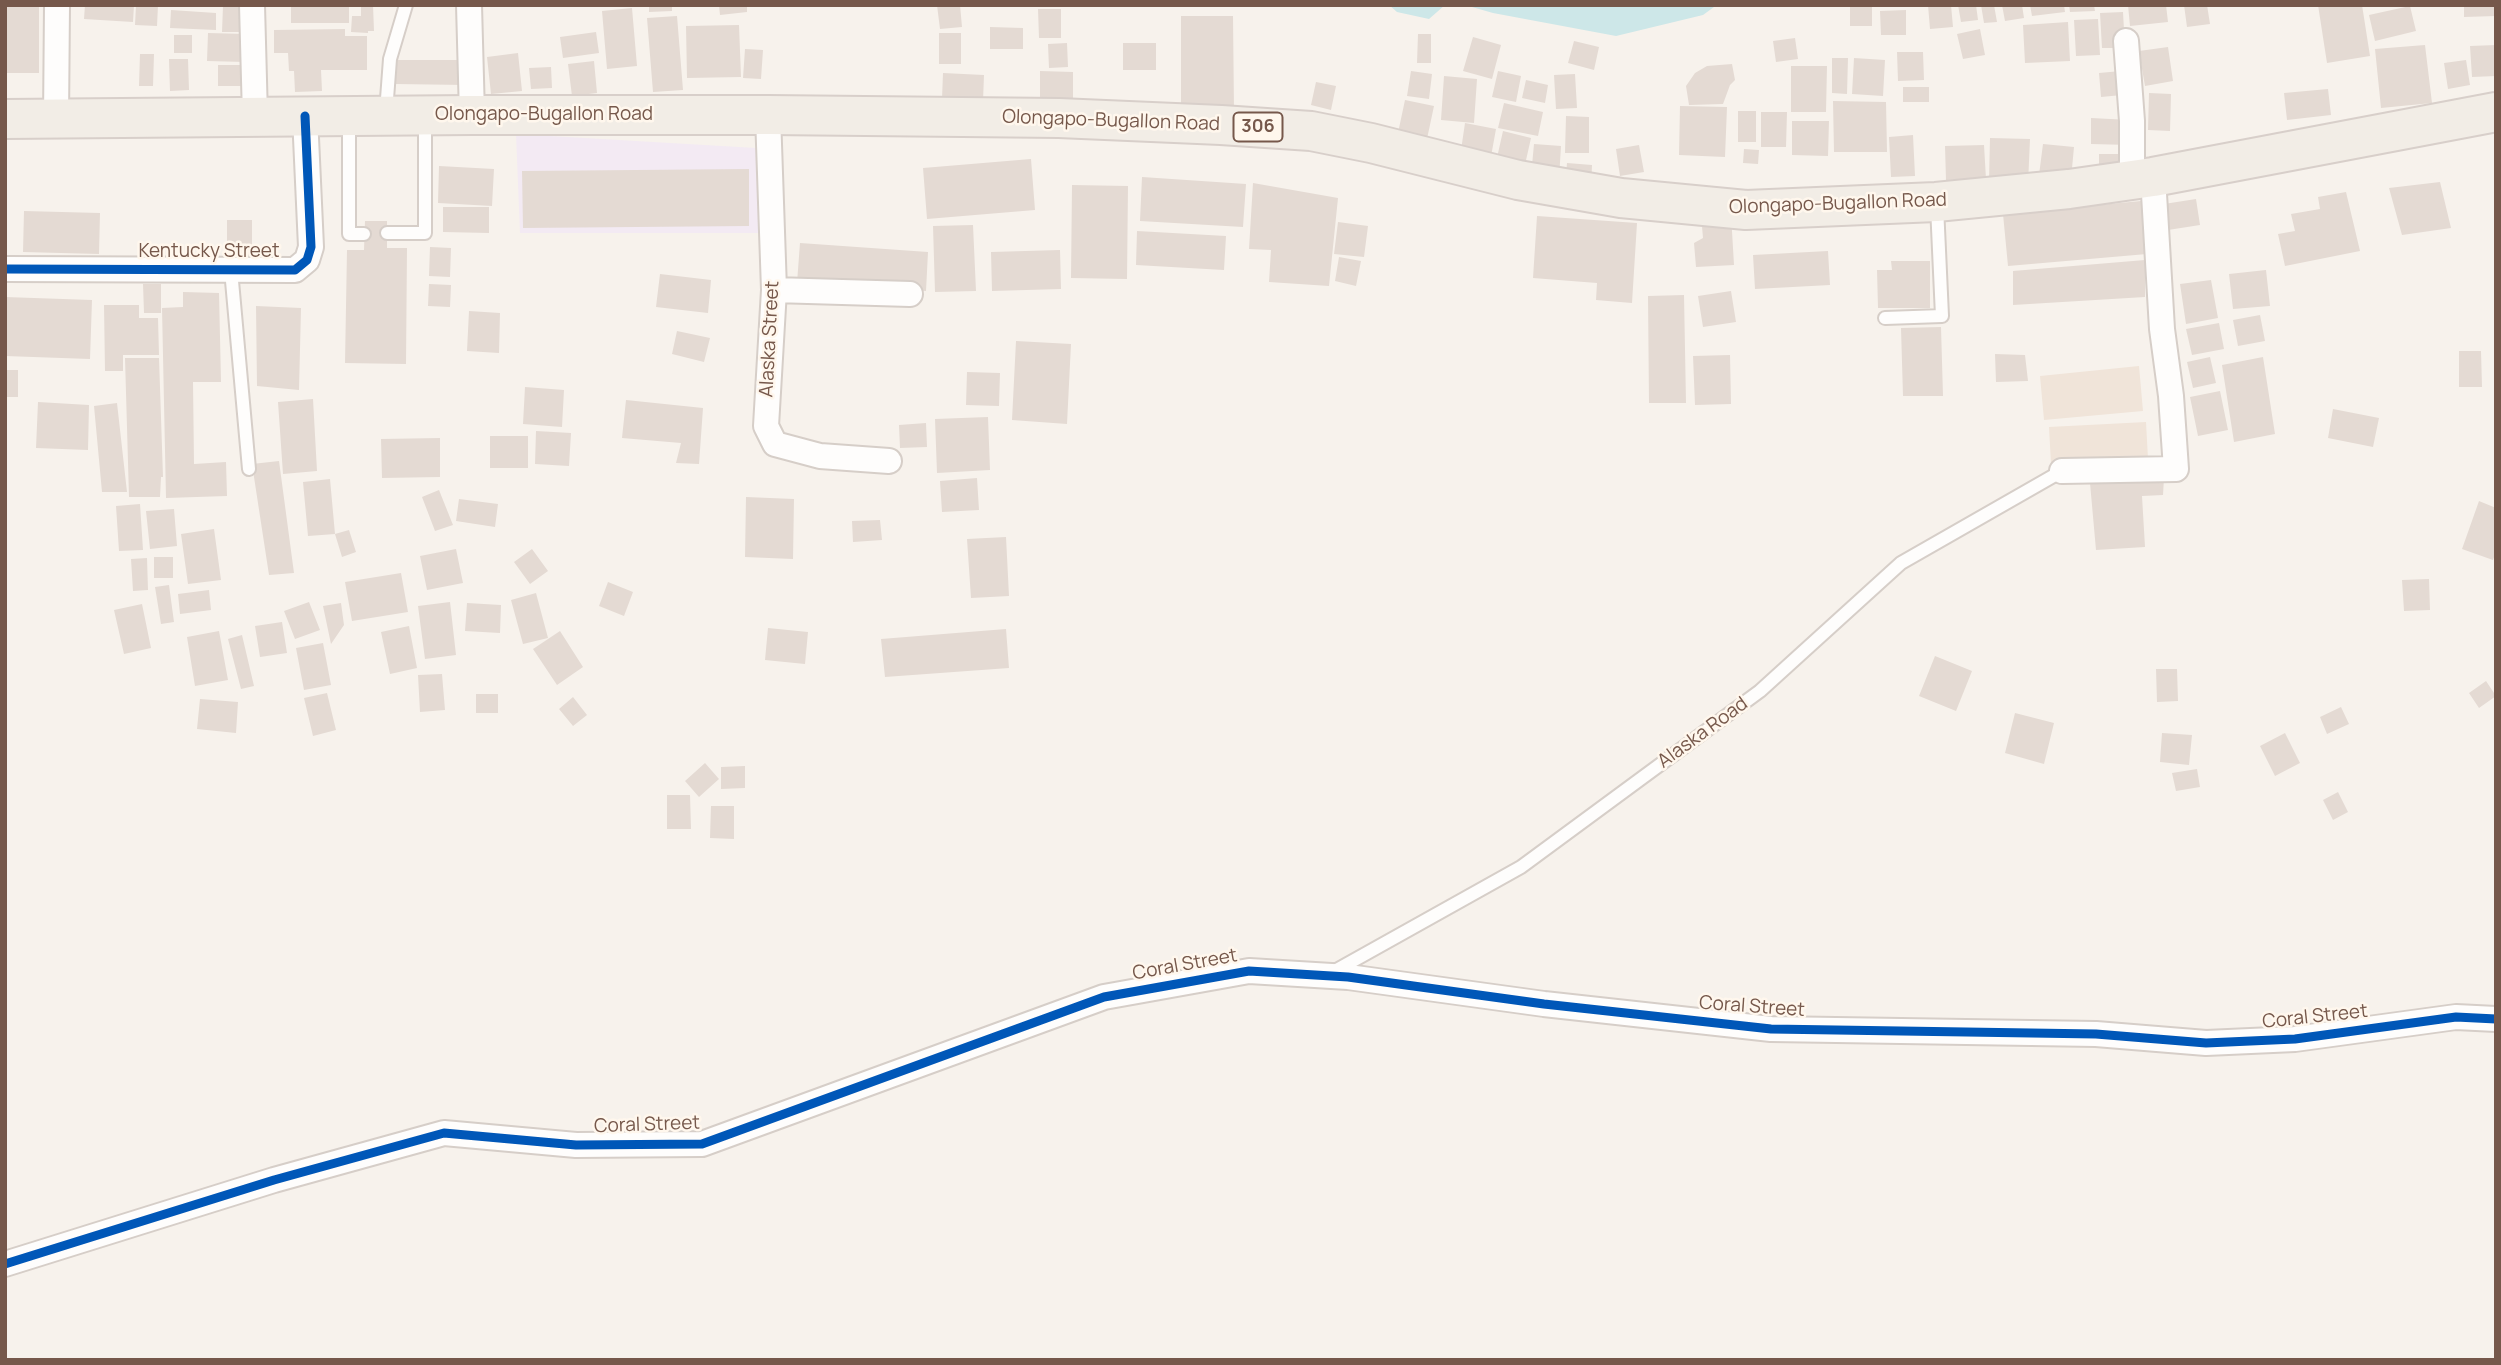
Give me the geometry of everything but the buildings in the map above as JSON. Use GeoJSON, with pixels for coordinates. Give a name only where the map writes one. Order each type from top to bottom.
{"type":"FeatureCollection","features":[{"type":"Feature","properties":{"kind":"main road","name":"Olongapo-Bugallon Road"},"geometry":{"type":"LineString","coordinates":[[5,119],[425,115],[1059,118],[1285,129],[1311,131],[1371,143],[1518,180],[1621,198],[1746,210],[1937,202],[2143,178],[2496,112]]}},
{"type":"Feature","properties":{"kind":"street"},"geometry":{"type":"LineString","coordinates":[[56,119],[57,5]]}},
{"type":"Feature","properties":{"kind":"street"},"geometry":{"type":"LineString","coordinates":[[252,5],[255,117]]}},
{"type":"Feature","properties":{"kind":"street"},"geometry":{"type":"LineString","coordinates":[[469,5],[472,115]]}},
{"type":"Feature","properties":{"kind":"street"},"geometry":{"type":"LineString","coordinates":[[2062,471],[2176,468],[2171,396],[2143,178],[2132,121],[2126,41]]}},
{"type":"Feature","properties":{"kind":"street","name":"Kentucky Street"},"geometry":{"type":"LineString","coordinates":[[5,269],[295,270],[307,260],[311,247],[305,116]]}},
{"type":"Feature","properties":{"kind":"street","name":"Alaska Street"},"geometry":{"type":"LineString","coordinates":[[768,116],[774,290],[766,426],[775,444],[820,456],[889,461]]}},
{"type":"Feature","properties":{"kind":"street"},"geometry":{"type":"LineString","coordinates":[[774,290],[910,294]]}},
{"type":"Feature","properties":{"kind":"street","name":"Coral Street"},"geometry":{"type":"LineString","coordinates":[[5,1265],[274,1180],[444,1133],[576,1145],[702,1144],[1104,997],[1250,971],[1327,975],[1544,1004],[1770,1028],[2096,1034],[2206,1043],[2295,1039],[2456,1017],[2496,1019]]}},
{"type":"Feature","properties":{"kind":"lane"},"geometry":{"type":"LineString","coordinates":[[364,234],[349,234],[367,116],[390,59],[406,5]]}},
{"type":"Feature","properties":{"kind":"lane"},"geometry":{"type":"LineString","coordinates":[[387,233],[425,233],[425,115]]}},
{"type":"Feature","properties":{"kind":"lane"},"geometry":{"type":"LineString","coordinates":[[1885,318],[1942,316],[1937,202]]}},
{"type":"Feature","properties":{"kind":"lane"},"geometry":{"type":"LineString","coordinates":[[230,270],[249,469]]}},
{"type":"Feature","properties":{"kind":"lane","name":"Alaska Road"},"geometry":{"type":"LineString","coordinates":[[1327,975],[1521,867],[1760,691],[1901,563],[2062,471]]}},
{"type":"Feature","properties":{"kind":"shaded area"},"geometry":{"type":"Polygon","coordinates":[[[516,134],[756,148],[762,233],[520,233],[516,134]]]}},
{"type":"Feature","properties":{"kind":"shaded area"},"geometry":{"type":"Polygon","coordinates":[[[2139,366],[2143,411],[2044,420],[2040,376],[2139,366]]]}},
{"type":"Feature","properties":{"kind":"shaded area"},"geometry":{"type":"Polygon","coordinates":[[[2146,422],[2148,459],[2051,464],[2049,427],[2146,422]]]}},
{"type":"Feature","properties":{"kind":"water"},"geometry":{"type":"Polygon","coordinates":[[[1389,5],[1445,5],[1429,19],[1397,12],[1389,5]]]}},
{"type":"Feature","properties":{"kind":"water"},"geometry":{"type":"Polygon","coordinates":[[[1465,5],[1733,5],[1714,7],[1703,15],[1616,36],[1493,13],[1465,5]]]}},
{"type":"Feature","properties":{"kind":"cycle path"},"geometry":{"type":"LineString","coordinates":[[5,269],[295,270],[307,260],[311,247],[305,116]]}},
{"type":"Feature","properties":{"kind":"cycle path"},"geometry":{"type":"LineString","coordinates":[[5,1264],[274,1180],[444,1133],[576,1145],[702,1144],[1104,997],[1249,971],[1348,977],[1544,1004],[1771,1029],[2096,1034],[2206,1043],[2295,1039],[2456,1017],[2496,1019]]}}]}
